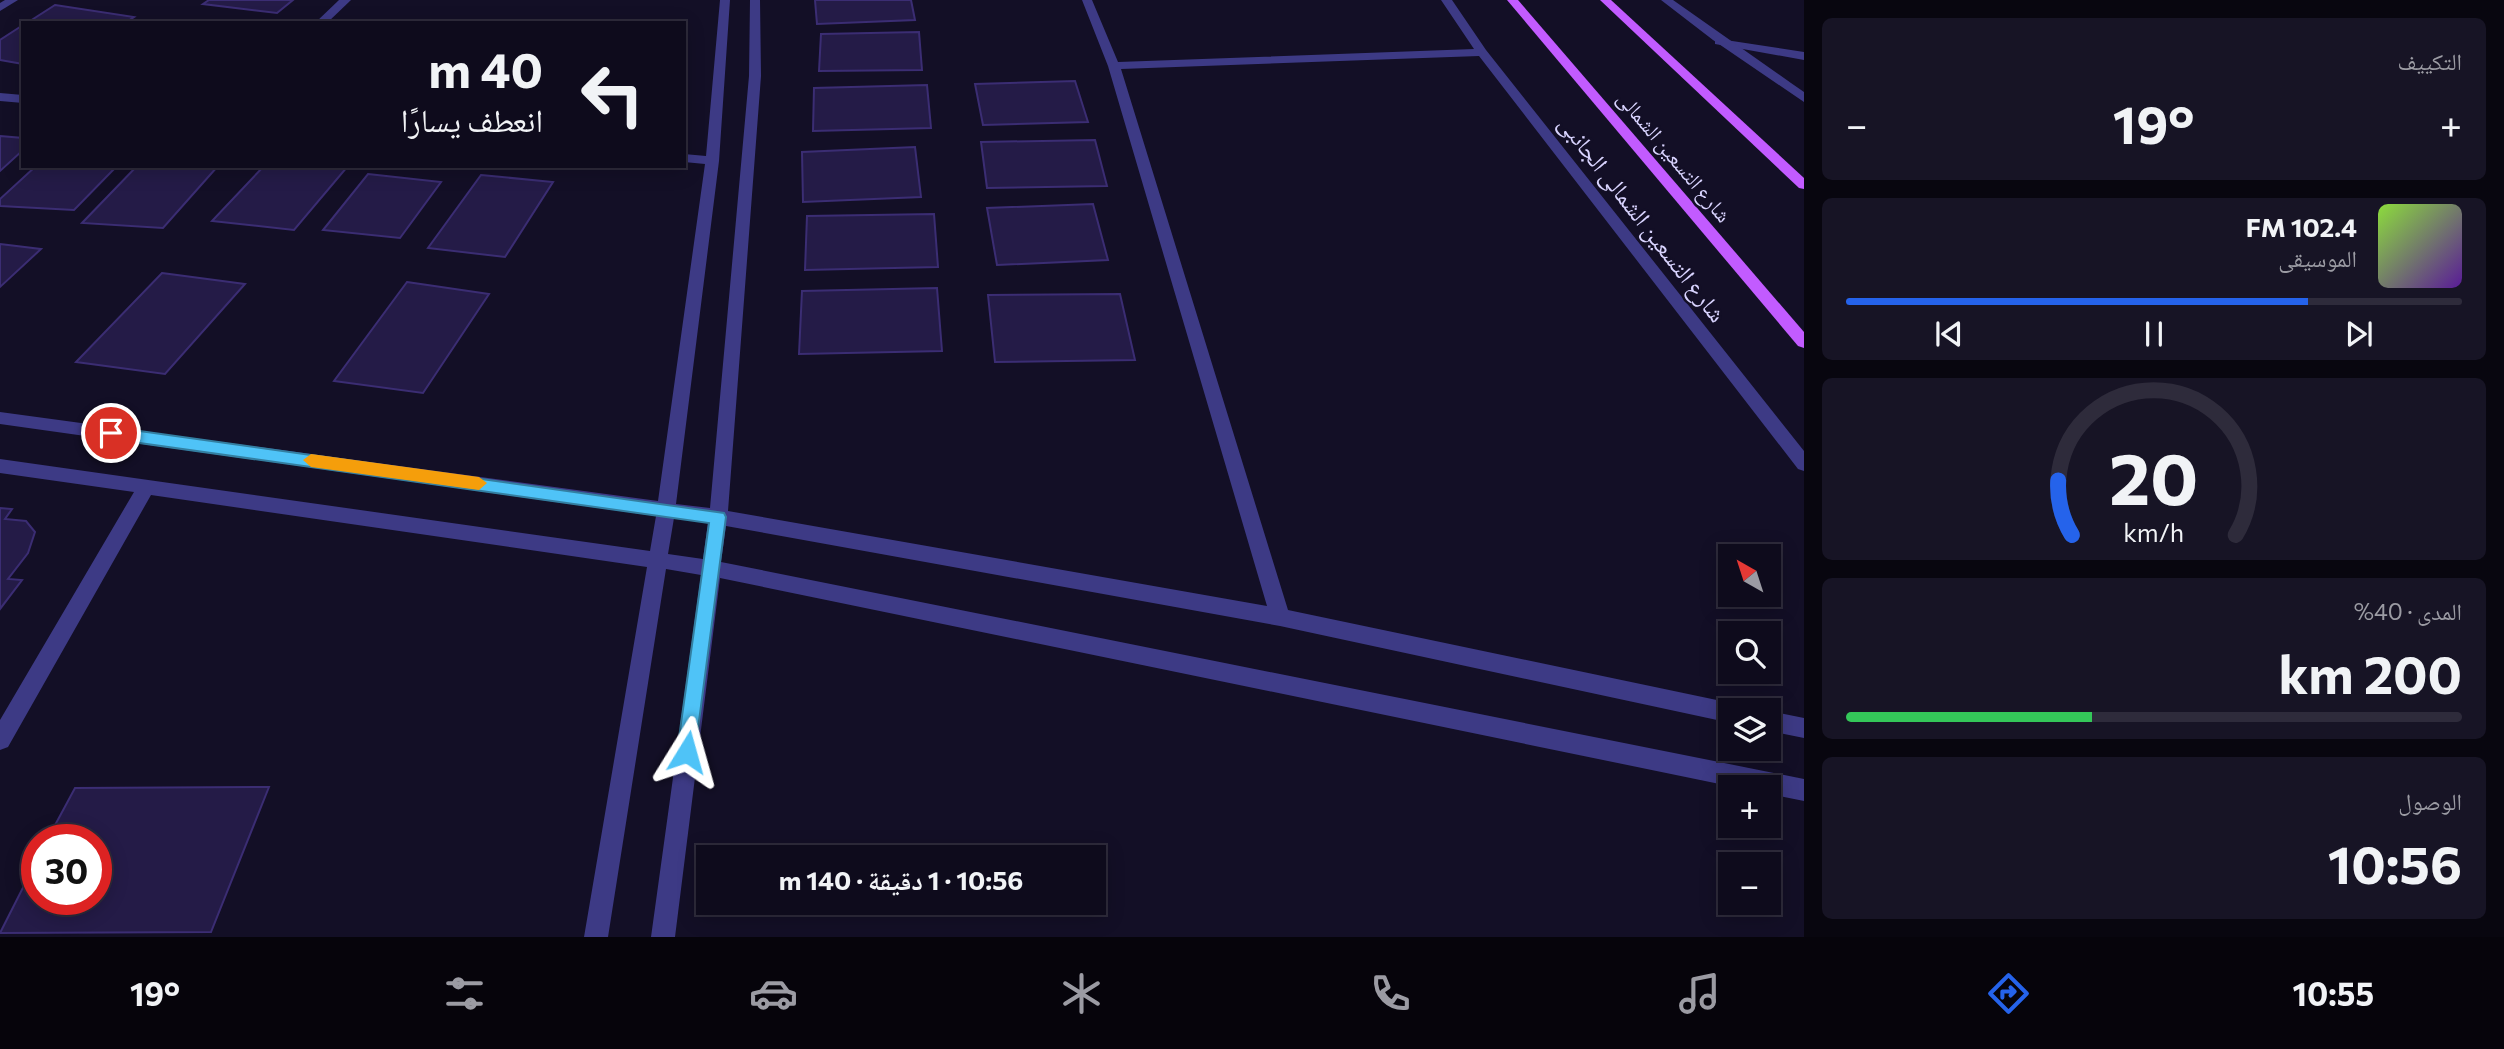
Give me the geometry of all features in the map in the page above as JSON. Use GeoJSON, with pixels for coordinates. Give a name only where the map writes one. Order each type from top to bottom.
{"type":"FeatureCollection","features":[{"type":"Feature","properties":{"kind":"main road","name":"شارع التسعين الشمالى"},"geometry":{"type":"LineString","coordinates":[[1512,0],[1804,342]]}},
{"type":"Feature","properties":{"kind":"main road"},"geometry":{"type":"LineString","coordinates":[[1605,0],[1804,185]]}},
{"type":"Feature","properties":{"kind":"street"},"geometry":{"type":"LineString","coordinates":[[0,8],[13,0]]}},
{"type":"Feature","properties":{"kind":"street"},"geometry":{"type":"LineString","coordinates":[[322,21],[346,0]]}},
{"type":"Feature","properties":{"kind":"street"},"geometry":{"type":"LineString","coordinates":[[596,937],[666,509],[712,161],[725,0]]}},
{"type":"Feature","properties":{"kind":"street"},"geometry":{"type":"LineString","coordinates":[[663,937],[718,517],[755,76],[755,0]]}},
{"type":"Feature","properties":{"kind":"street"},"geometry":{"type":"LineString","coordinates":[[1087,0],[1114,66],[1280,617]]}},
{"type":"Feature","properties":{"kind":"street","name":"شارع التسعين الشمالى الجانبى"},"geometry":{"type":"LineString","coordinates":[[1446,0],[1482,52],[1804,464]]}},
{"type":"Feature","properties":{"kind":"street"},"geometry":{"type":"LineString","coordinates":[[1666,0],[1719,42],[1743,55],[1804,98]]}},
{"type":"Feature","properties":{"kind":"street"},"geometry":{"type":"LineString","coordinates":[[1719,42],[1804,56]]}},
{"type":"Feature","properties":{"kind":"street"},"geometry":{"type":"LineString","coordinates":[[1114,66],[1482,52]]}},
{"type":"Feature","properties":{"kind":"street"},"geometry":{"type":"LineString","coordinates":[[0,97],[21,99]]}},
{"type":"Feature","properties":{"kind":"street"},"geometry":{"type":"LineString","coordinates":[[686,158],[712,161]]}},
{"type":"Feature","properties":{"kind":"street"},"geometry":{"type":"LineString","coordinates":[[0,418],[718,517],[1280,617],[1718,710]]}},
{"type":"Feature","properties":{"kind":"street"},"geometry":{"type":"LineString","coordinates":[[0,466],[711,568],[1804,790]]}},
{"type":"Feature","properties":{"kind":"street"},"geometry":{"type":"LineString","coordinates":[[0,740],[147,486]]}},
{"type":"Feature","properties":{"kind":"street"},"geometry":{"type":"LineString","coordinates":[[1781,723],[1804,728]]}},
{"type":"Feature","properties":{"kind":"building"},"geometry":{"type":"Polygon","coordinates":[[[209,0],[293,0],[277,13],[203,4],[209,0]]]}},
{"type":"Feature","properties":{"kind":"building"},"geometry":{"type":"Polygon","coordinates":[[[815,0],[911,0],[915,20],[817,24],[815,0]]]}},
{"type":"Feature","properties":{"kind":"building"},"geometry":{"type":"Polygon","coordinates":[[[55,5],[134,17],[128,21],[30,21],[55,5]]]}},
{"type":"Feature","properties":{"kind":"building"},"geometry":{"type":"Polygon","coordinates":[[[21,26],[21,64],[0,60],[0,40],[21,26]]]}},
{"type":"Feature","properties":{"kind":"building"},"geometry":{"type":"Polygon","coordinates":[[[919,32],[922,70],[819,71],[821,34],[919,32]]]}},
{"type":"Feature","properties":{"kind":"building"},"geometry":{"type":"Polygon","coordinates":[[[1075,81],[1088,122],[983,125],[975,84],[1075,81]]]}},
{"type":"Feature","properties":{"kind":"building"},"geometry":{"type":"Polygon","coordinates":[[[927,85],[931,128],[813,131],[814,88],[927,85]]]}},
{"type":"Feature","properties":{"kind":"building"},"geometry":{"type":"Polygon","coordinates":[[[0,136],[21,138],[21,152],[0,171],[0,136]]]}},
{"type":"Feature","properties":{"kind":"building"},"geometry":{"type":"Polygon","coordinates":[[[1095,140],[1107,186],[987,188],[981,142],[1095,140]]]}},
{"type":"Feature","properties":{"kind":"building"},"geometry":{"type":"Polygon","coordinates":[[[915,147],[921,197],[803,202],[802,152],[915,147]]]}},
{"type":"Feature","properties":{"kind":"building"},"geometry":{"type":"Polygon","coordinates":[[[34,168],[115,168],[74,210],[0,206],[0,199],[34,168]]]}},
{"type":"Feature","properties":{"kind":"building"},"geometry":{"type":"Polygon","coordinates":[[[135,168],[216,168],[163,228],[82,223],[135,168]]]}},
{"type":"Feature","properties":{"kind":"building"},"geometry":{"type":"Polygon","coordinates":[[[262,168],[346,168],[294,230],[212,221],[262,168]]]}},
{"type":"Feature","properties":{"kind":"building"},"geometry":{"type":"Polygon","coordinates":[[[368,174],[441,182],[400,238],[323,230],[368,174]]]}},
{"type":"Feature","properties":{"kind":"building"},"geometry":{"type":"Polygon","coordinates":[[[481,175],[553,182],[505,257],[428,248],[481,175]]]}},
{"type":"Feature","properties":{"kind":"building"},"geometry":{"type":"Polygon","coordinates":[[[1093,204],[1108,260],[997,265],[987,208],[1093,204]]]}},
{"type":"Feature","properties":{"kind":"building"},"geometry":{"type":"Polygon","coordinates":[[[934,214],[938,267],[805,270],[807,216],[934,214]]]}},
{"type":"Feature","properties":{"kind":"building"},"geometry":{"type":"Polygon","coordinates":[[[0,244],[41,249],[0,287],[0,244]]]}},
{"type":"Feature","properties":{"kind":"building"},"geometry":{"type":"Polygon","coordinates":[[[162,273],[245,284],[165,374],[76,362],[162,273]]]}},
{"type":"Feature","properties":{"kind":"building"},"geometry":{"type":"Polygon","coordinates":[[[407,282],[489,294],[423,393],[334,381],[407,282]]]}},
{"type":"Feature","properties":{"kind":"building"},"geometry":{"type":"Polygon","coordinates":[[[937,288],[942,351],[799,354],[802,291],[937,288]]]}},
{"type":"Feature","properties":{"kind":"building"},"geometry":{"type":"Polygon","coordinates":[[[1120,294],[1135,360],[995,362],[988,295],[1120,294]]]}},
{"type":"Feature","properties":{"kind":"building"},"geometry":{"type":"Polygon","coordinates":[[[0,508],[12,509],[5,519],[26,521],[35,532],[28,553],[8,579],[22,580],[0,609],[0,508]]]}},
{"type":"Feature","properties":{"kind":"building"},"geometry":{"type":"Polygon","coordinates":[[[269,787],[211,932],[0,933],[21,892],[21,915],[112,915],[112,824],[56,824],[75,788],[269,787]]]}},
{"type":"Feature","properties":{"kind":"slow traffic"},"geometry":{"type":"LineString","coordinates":[[311,460],[479,483]]}},
{"type":"Feature","properties":{"kind":"route"},"geometry":{"type":"LineString","coordinates":[[111,433],[718,517],[687,752]]}}]}
